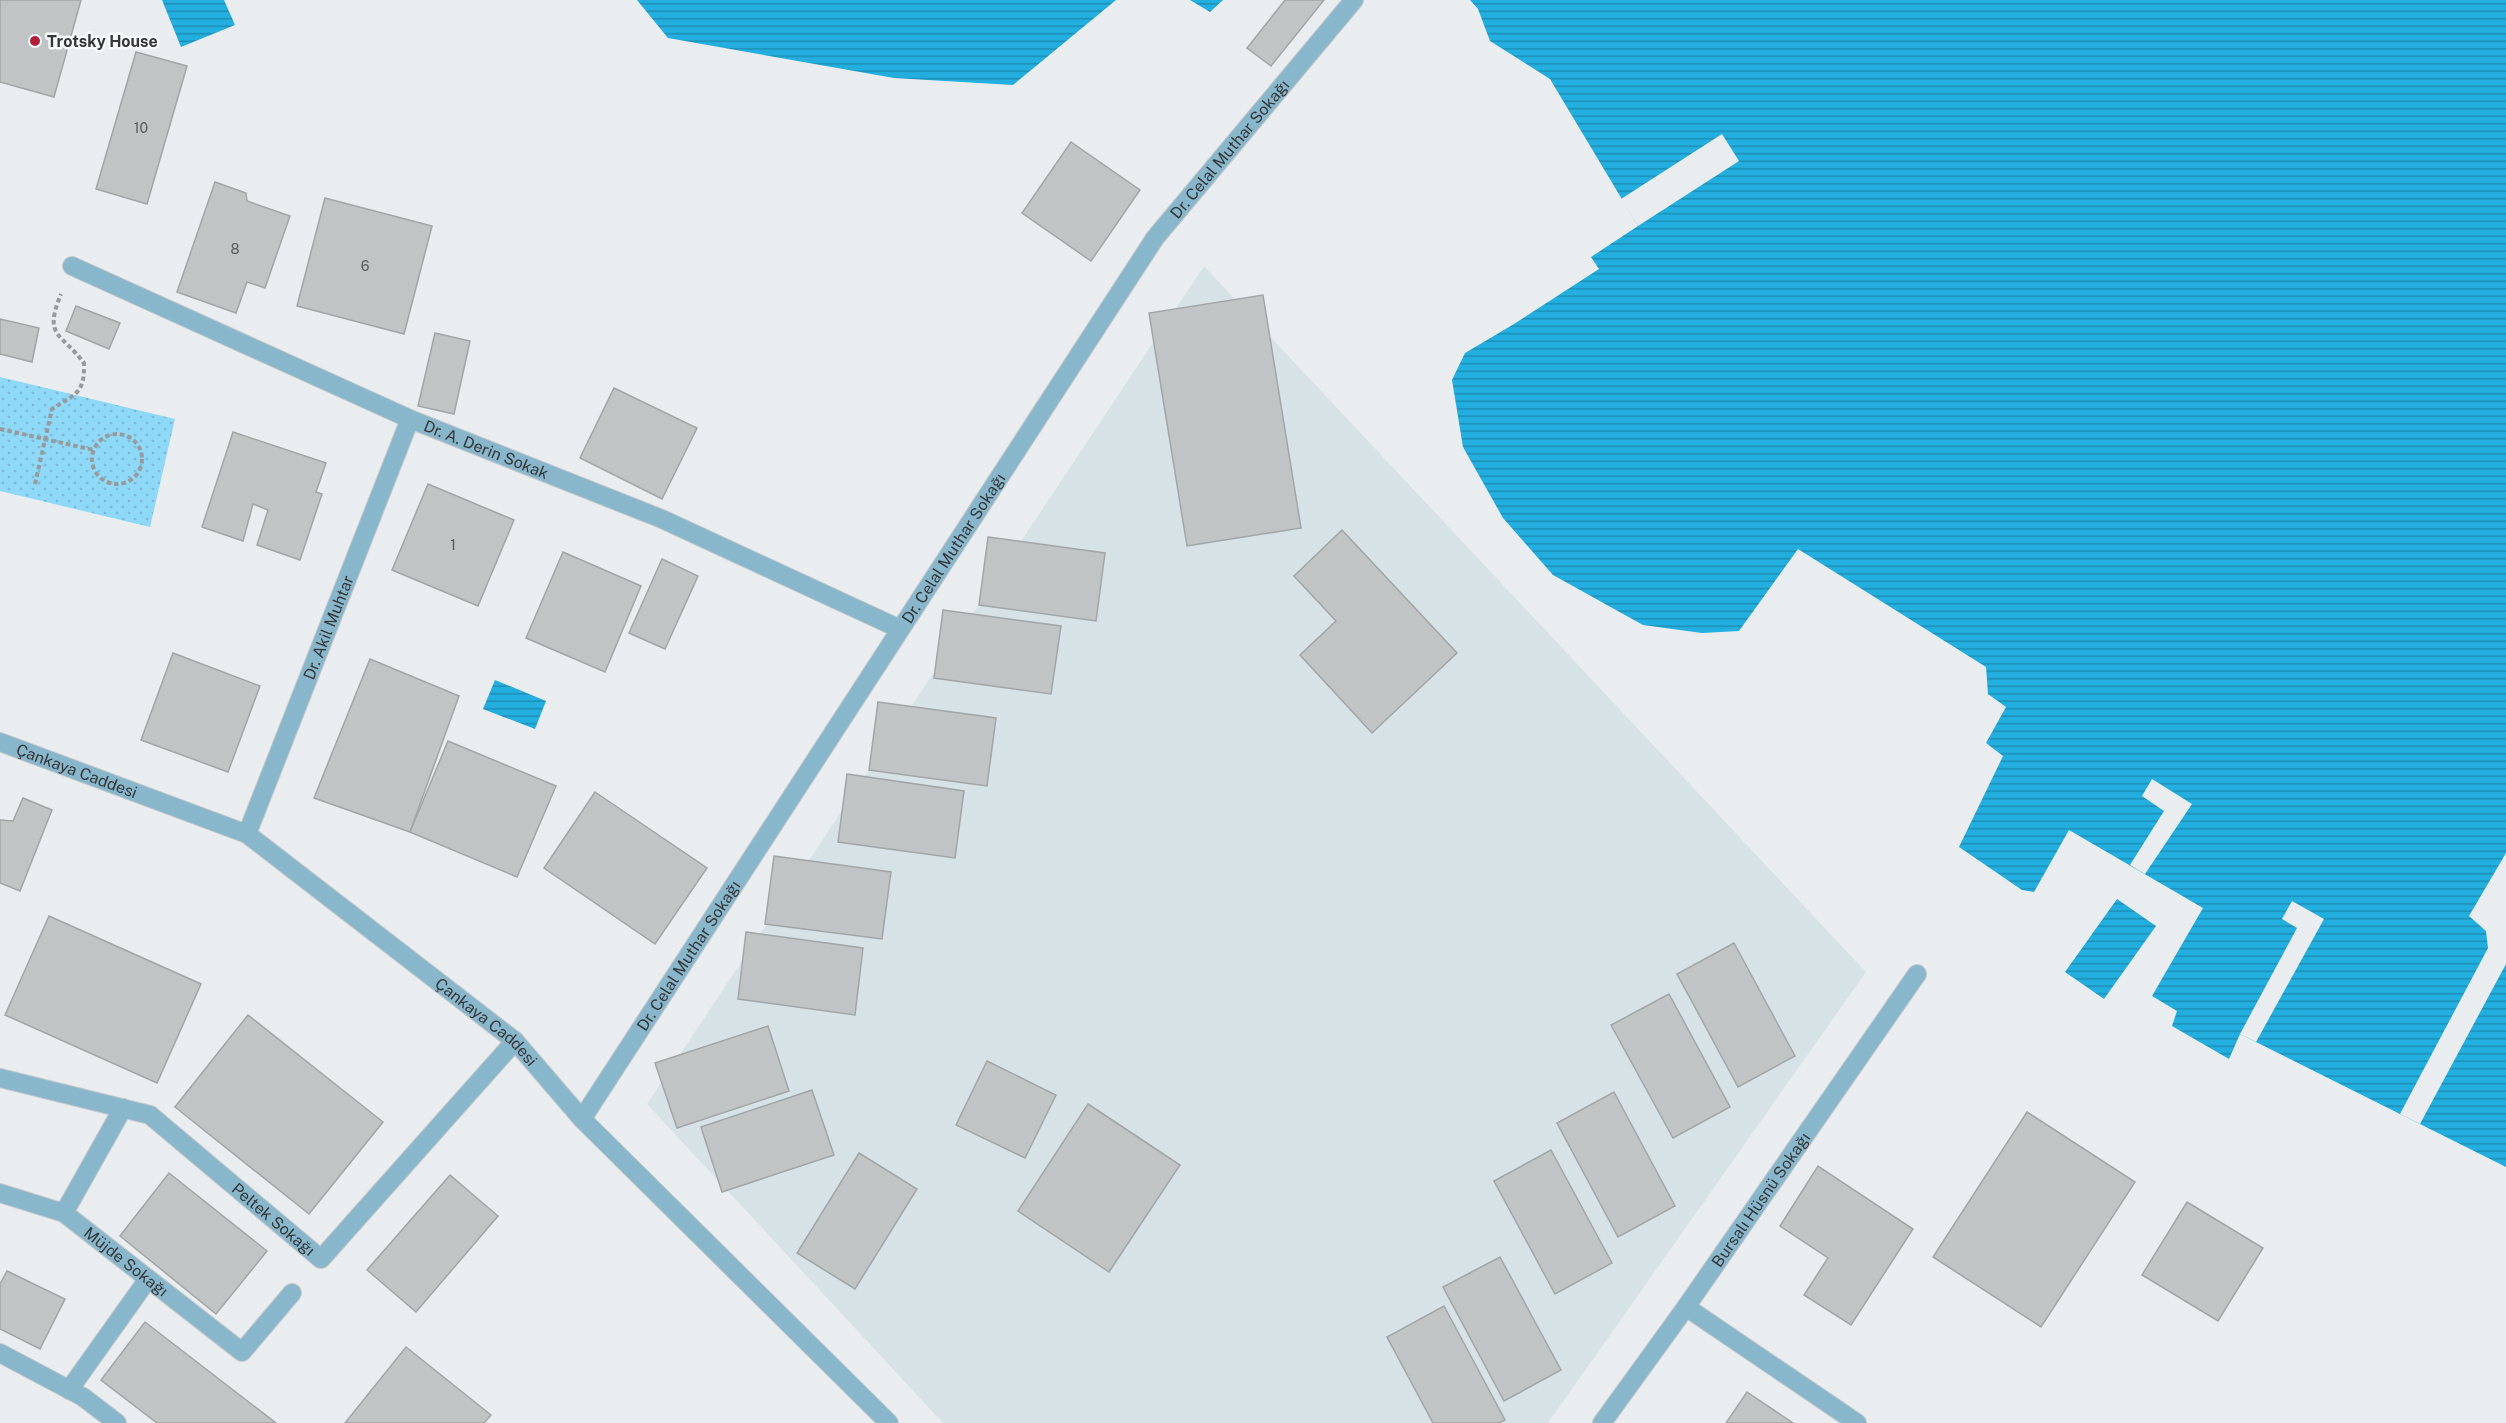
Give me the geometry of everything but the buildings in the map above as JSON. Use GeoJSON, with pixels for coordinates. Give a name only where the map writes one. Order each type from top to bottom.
{"type":"FeatureCollection","features":[{"type":"Feature","properties":{"kind":"street","name":"Dr. Celal Muthar Sokağı"},"geometry":{"type":"LineString","coordinates":[[582,1119],[1155,238],[1354,0]]}},
{"type":"Feature","properties":{"kind":"street","name":"Dr. A. Derin Sokak"},"geometry":{"type":"LineString","coordinates":[[72,266],[410,419],[662,519],[900,629]]}},
{"type":"Feature","properties":{"kind":"street","name":"Dr. Akil Muhtar"},"geometry":{"type":"LineString","coordinates":[[247,834],[410,419]]}},
{"type":"Feature","properties":{"kind":"street","name":"Çankaya Caddesi"},"geometry":{"type":"LineString","coordinates":[[0,741],[247,834],[515,1041],[582,1119],[889,1423]]}},
{"type":"Feature","properties":{"kind":"street","name":"Bursalı Hüsnü Sokağı"},"geometry":{"type":"LineString","coordinates":[[1602,1423],[1686,1307],[1917,974]]}},
{"type":"Feature","properties":{"kind":"street","name":"Peltek Sokağı"},"geometry":{"type":"LineString","coordinates":[[0,1078],[150,1115],[321,1259],[515,1041]]}},
{"type":"Feature","properties":{"kind":"street"},"geometry":{"type":"LineString","coordinates":[[64,1213],[123,1108]]}},
{"type":"Feature","properties":{"kind":"street","name":"Müjde Sokağı"},"geometry":{"type":"LineString","coordinates":[[0,1193],[64,1213],[242,1352],[292,1293]]}},
{"type":"Feature","properties":{"kind":"street"},"geometry":{"type":"LineString","coordinates":[[69,1390],[148,1279]]}},
{"type":"Feature","properties":{"kind":"street"},"geometry":{"type":"LineString","coordinates":[[1686,1307],[1857,1423]]}},
{"type":"Feature","properties":{"kind":"street"},"geometry":{"type":"LineString","coordinates":[[0,1353],[83,1397],[117,1423]]}},
{"type":"Feature","properties":{"kind":"path"},"geometry":{"type":"LineString","coordinates":[[35,484],[52,409],[78,392],[84,377],[84,363],[58,335],[53,323],[53,313],[72,266]]}},
{"type":"Feature","properties":{"kind":"path"},"geometry":{"type":"LineString","coordinates":[[0,429],[94,450]]}},
{"type":"Feature","properties":{"kind":"path"},"geometry":{"type":"LineString","coordinates":[[128,436],[142,454],[140,471],[128,482],[120,484],[103,480],[93,466],[94,450],[104,438],[128,436]]}},
{"type":"Feature","properties":{"kind":"shaded area"},"geometry":{"type":"Polygon","coordinates":[[[162,0],[224,0],[235,25],[181,47],[162,0]]]}},
{"type":"Feature","properties":{"kind":"shaded area"},"geometry":{"type":"Polygon","coordinates":[[[637,0],[1116,0],[1013,85],[894,78],[668,38],[637,0]]]}},
{"type":"Feature","properties":{"kind":"shaded area"},"geometry":{"type":"Polygon","coordinates":[[[1190,0],[1223,0],[1210,12],[1190,0]]]}},
{"type":"Feature","properties":{"kind":"shaded area"},"geometry":{"type":"Polygon","coordinates":[[[1470,0],[2506,0],[2506,1167],[2240,1034],[2229,1059],[2172,1026],[2177,1011],[2152,996],[2203,908],[2069,830],[2034,892],[2022,890],[1959,847],[2003,756],[1986,743],[2006,707],[1988,694],[1986,667],[1798,549],[1739,631],[1702,633],[1643,625],[1553,575],[1503,518],[1463,447],[1452,380],[1465,353],[1599,269],[1591,257],[1638,226],[1550,79],[1490,41],[1478,9],[1470,0]]]}},
{"type":"Feature","properties":{"kind":"shaded area"},"geometry":{"type":"Polygon","coordinates":[[[1204,266],[1866,972],[1548,1423],[943,1423],[647,1104],[1204,266]]]}},
{"type":"Feature","properties":{"kind":"shaded area"},"geometry":{"type":"Polygon","coordinates":[[[0,377],[175,419],[150,527],[0,491],[0,377]]]}},
{"type":"Feature","properties":{"kind":"shaded area"},"geometry":{"type":"Polygon","coordinates":[[[495,680],[546,701],[535,729],[483,709],[495,680]]]}},
{"type":"Feature","properties":{"kind":"shaded area"},"geometry":{"type":"Polygon","coordinates":[[[2117,899],[2156,926],[2104,999],[2065,972],[2117,899]]]}},
{"type":"Feature","properties":{"kind":"pier"},"geometry":{"type":"Polygon","coordinates":[[[1722,134],[1739,161],[1638,226],[1621,199],[1722,134]]]}},
{"type":"Feature","properties":{"kind":"pier"},"geometry":{"type":"Polygon","coordinates":[[[2152,779],[2192,804],[2145,874],[2130,865],[2164,811],[2142,796],[2152,779]]]}},
{"type":"Feature","properties":{"kind":"pier"},"geometry":{"type":"Polygon","coordinates":[[[2506,853],[2506,964],[2420,1124],[2400,1114],[2488,948],[2486,931],[2469,916],[2506,853]]]}},
{"type":"Feature","properties":{"kind":"pier"},"geometry":{"type":"Polygon","coordinates":[[[2292,901],[2324,919],[2256,1042],[2240,1034],[2297,928],[2282,919],[2292,901]]]}},
{"type":"Feature","properties":{"kind":"place","name":"Trotsky House"},"geometry":{"type":"Point","coordinates":[35,41]}}]}
